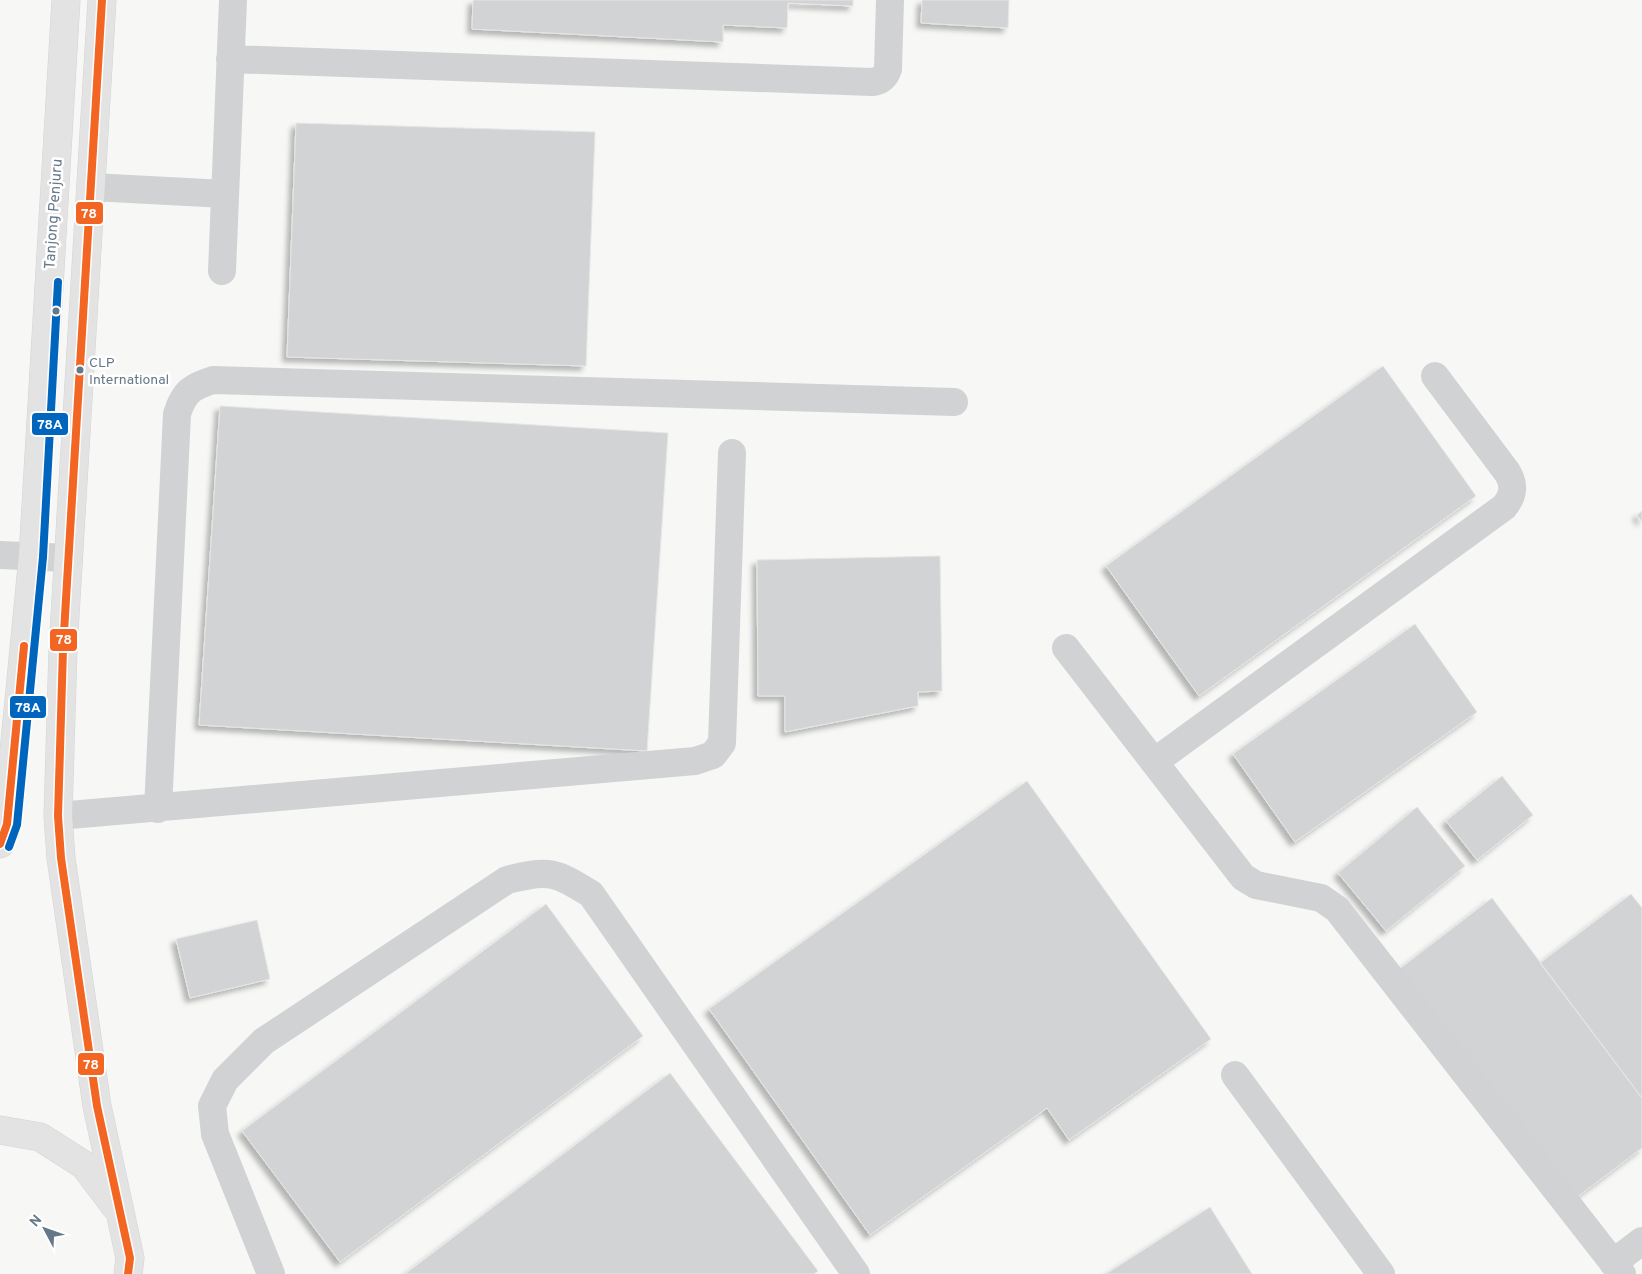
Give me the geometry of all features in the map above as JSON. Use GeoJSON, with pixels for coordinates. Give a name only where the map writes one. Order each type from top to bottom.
{"type":"FeatureCollection","features":[{"type":"Feature","properties":{"kind":"main road","name":"Tanjong Penjuru"},"geometry":{"type":"LineString","coordinates":[[0,844],[7,824],[33,556],[66,0]]}},
{"type":"Feature","properties":{"kind":"main road"},"geometry":{"type":"LineString","coordinates":[[102,0],[63,649],[58,816],[61,858],[97,1106],[129,1266]]}},
{"type":"Feature","properties":{"kind":"main road"},"geometry":{"type":"LineString","coordinates":[[0,1130],[40,1137],[84,1165],[116,1206],[129,1266]]}},
{"type":"Feature","properties":{"kind":"street"},"geometry":{"type":"LineString","coordinates":[[222,271],[233,0]]}},
{"type":"Feature","properties":{"kind":"street"},"geometry":{"type":"LineString","coordinates":[[230,59],[872,82],[879,81],[886,76],[888,70],[890,0]]}},
{"type":"Feature","properties":{"kind":"street"},"geometry":{"type":"LineString","coordinates":[[92,187],[225,194]]}},
{"type":"Feature","properties":{"kind":"street"},"geometry":{"type":"LineString","coordinates":[[1154,762],[1504,507],[1511,499],[1512,480],[1435,376]]}},
{"type":"Feature","properties":{"kind":"street"},"geometry":{"type":"LineString","coordinates":[[158,809],[177,414],[182,398],[196,386],[213,380],[954,402]]}},
{"type":"Feature","properties":{"kind":"street"},"geometry":{"type":"LineString","coordinates":[[58,816],[695,762],[713,755],[722,743],[732,453]]}},
{"type":"Feature","properties":{"kind":"street"},"geometry":{"type":"LineString","coordinates":[[0,556],[69,558]]}},
{"type":"Feature","properties":{"kind":"street"},"geometry":{"type":"LineString","coordinates":[[1066,648],[1243,877],[1256,885],[1321,898],[1337,909],[1618,1268],[1642,1241]]}},
{"type":"Feature","properties":{"kind":"street"},"geometry":{"type":"LineString","coordinates":[[271,1274],[215,1134],[212,1106],[225,1080],[264,1041],[507,880],[535,873],[561,876],[591,894],[856,1274]]}},
{"type":"Feature","properties":{"kind":"street"},"geometry":{"type":"LineString","coordinates":[[1235,1075],[1381,1274]]}},
{"type":"Feature","properties":{"kind":"building"},"geometry":{"type":"Polygon","coordinates":[[[473,0],[853,0],[853,6],[788,3],[787,28],[723,25],[723,42],[472,29],[473,0]]]}},
{"type":"Feature","properties":{"kind":"building"},"geometry":{"type":"Polygon","coordinates":[[[922,0],[1009,0],[1008,28],[921,23],[922,0]]]}},
{"type":"Feature","properties":{"kind":"building"},"geometry":{"type":"Polygon","coordinates":[[[296,123],[595,132],[586,366],[287,357],[296,123]]]}},
{"type":"Feature","properties":{"kind":"building"},"geometry":{"type":"Polygon","coordinates":[[[1383,366],[1476,496],[1199,696],[1106,566],[1383,366]]]}},
{"type":"Feature","properties":{"kind":"building"},"geometry":{"type":"Polygon","coordinates":[[[220,406],[668,433],[647,751],[199,725],[220,406]]]}},
{"type":"Feature","properties":{"kind":"building"},"geometry":{"type":"Polygon","coordinates":[[[1642,511],[1642,522],[1637,515],[1642,511]]]}},
{"type":"Feature","properties":{"kind":"building"},"geometry":{"type":"Polygon","coordinates":[[[940,556],[942,691],[918,692],[918,706],[785,732],[785,696],[758,696],[757,560],[940,556]]]}},
{"type":"Feature","properties":{"kind":"building"},"geometry":{"type":"Polygon","coordinates":[[[1415,624],[1477,712],[1295,842],[1233,754],[1415,624]]]}},
{"type":"Feature","properties":{"kind":"building"},"geometry":{"type":"Polygon","coordinates":[[[1502,776],[1533,815],[1477,860],[1446,821],[1502,776]]]}},
{"type":"Feature","properties":{"kind":"building"},"geometry":{"type":"Polygon","coordinates":[[[1027,781],[1211,1039],[1069,1140],[1047,1108],[870,1235],[709,1009],[1027,781]]]}},
{"type":"Feature","properties":{"kind":"building"},"geometry":{"type":"Polygon","coordinates":[[[1417,807],[1465,866],[1386,931],[1338,873],[1417,807]]]}},
{"type":"Feature","properties":{"kind":"building"},"geometry":{"type":"Polygon","coordinates":[[[1631,894],[1642,908],[1642,1098],[1540,963],[1631,894]]]}},
{"type":"Feature","properties":{"kind":"building"},"geometry":{"type":"Polygon","coordinates":[[[1492,898],[1642,1098],[1642,1148],[1572,1201],[1398,970],[1492,898]]]}},
{"type":"Feature","properties":{"kind":"building"},"geometry":{"type":"Polygon","coordinates":[[[546,904],[643,1036],[340,1262],[242,1131],[546,904]]]}},
{"type":"Feature","properties":{"kind":"building"},"geometry":{"type":"Polygon","coordinates":[[[257,920],[270,979],[190,998],[176,939],[257,920]]]}},
{"type":"Feature","properties":{"kind":"building"},"geometry":{"type":"Polygon","coordinates":[[[670,1073],[818,1271],[814,1274],[405,1274],[670,1073]]]}},
{"type":"Feature","properties":{"kind":"building"},"geometry":{"type":"Polygon","coordinates":[[[1210,1207],[1252,1274],[1106,1274],[1210,1207]]]}},
{"type":"Feature","properties":{"kind":"transit line","name":"78"},"geometry":{"type":"LineString","coordinates":[[102,0],[63,649],[58,816],[61,858],[97,1106],[130,1258],[128,1274]]}},
{"type":"Feature","properties":{"kind":"transit line","name":"78A"},"geometry":{"type":"LineString","coordinates":[[9,847],[17,825],[43,557],[58,282]]}},
{"type":"Feature","properties":{"kind":"transit line","name":"78"},"geometry":{"type":"LineString","coordinates":[[0,844],[7,824],[24,646]]}},
{"type":"Feature","properties":{"kind":"place","name":"CLP International"},"geometry":{"type":"Point","coordinates":[80,370]}}]}
